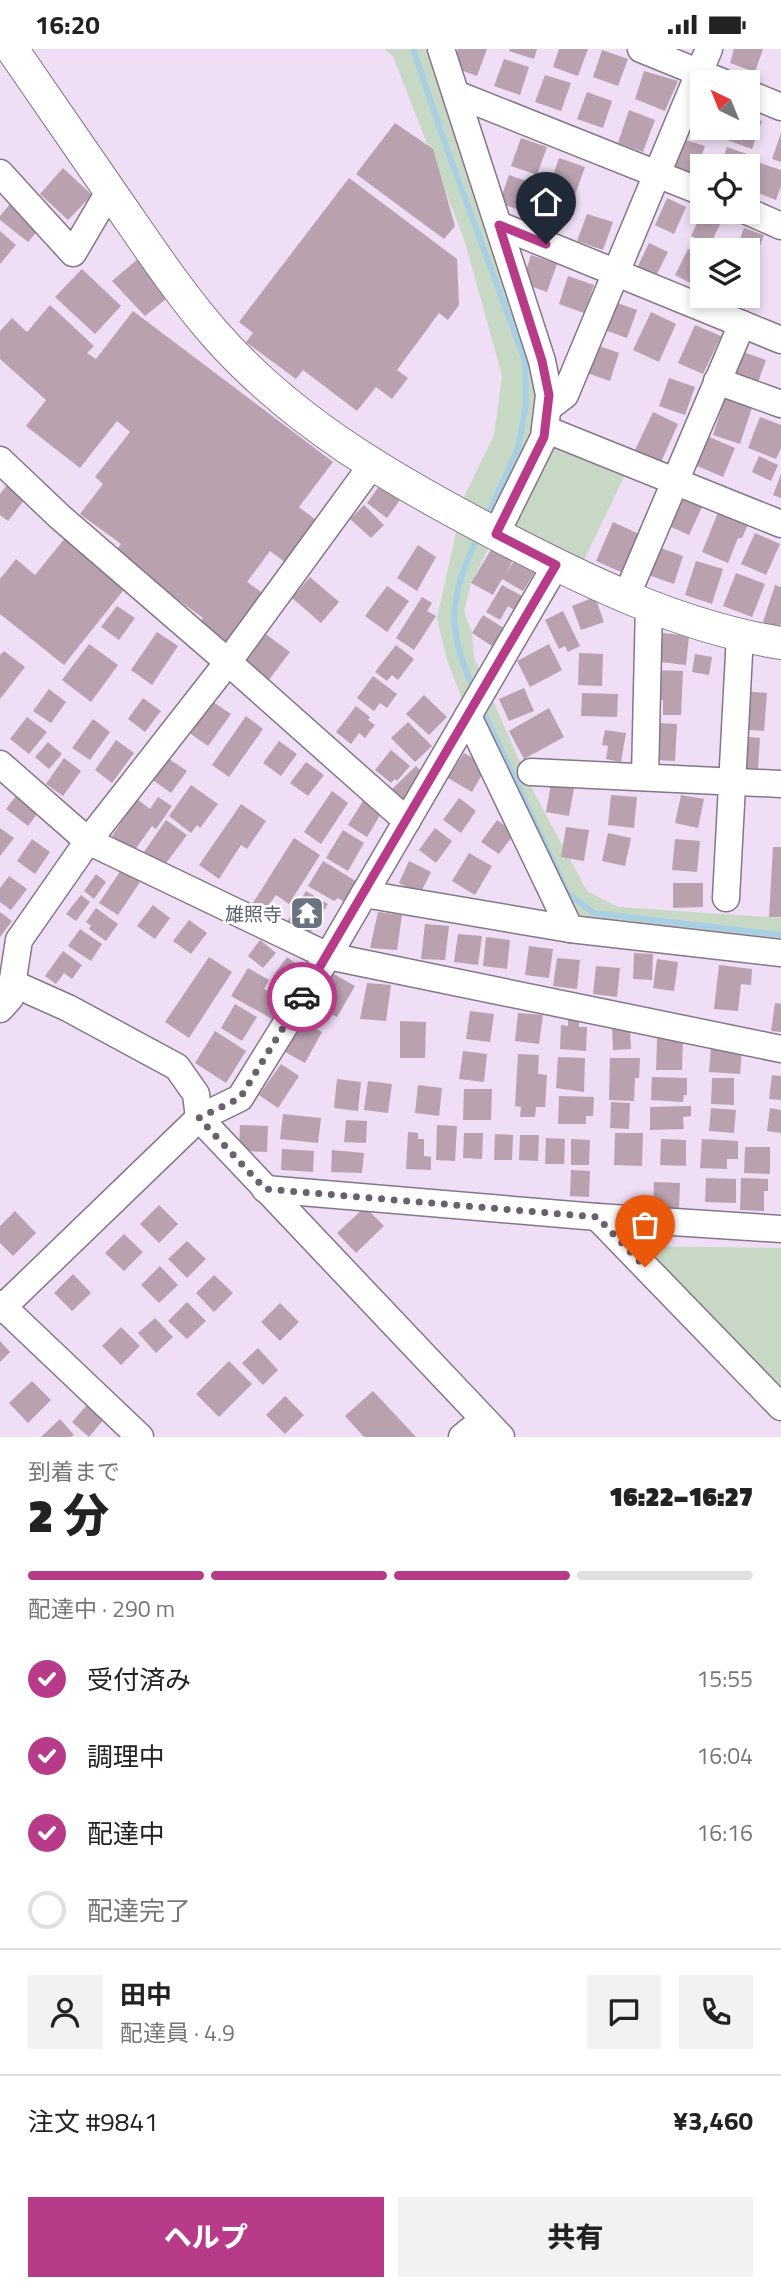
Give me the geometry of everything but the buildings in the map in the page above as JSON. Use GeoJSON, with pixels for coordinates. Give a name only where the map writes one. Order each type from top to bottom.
{"type":"FeatureCollection","features":[{"type":"Feature","properties":{"kind":"street"},"geometry":{"type":"LineString","coordinates":[[12,49],[166,272],[214,333],[258,379],[310,421],[414,491],[556,565],[637,601],[740,635],[781,643]]}},
{"type":"Feature","properties":{"kind":"street"},"geometry":{"type":"LineString","coordinates":[[442,49],[542,361],[549,395],[544,437],[496,534]]}},
{"type":"Feature","properties":{"kind":"street"},"geometry":{"type":"LineString","coordinates":[[546,418],[565,395],[657,174],[710,68],[641,49]]}},
{"type":"Feature","properties":{"kind":"street"},"geometry":{"type":"LineString","coordinates":[[456,94],[690,187]]}},
{"type":"Feature","properties":{"kind":"street"},"geometry":{"type":"LineString","coordinates":[[760,98],[781,107]]}},
{"type":"Feature","properties":{"kind":"street"},"geometry":{"type":"LineString","coordinates":[[0,173],[73,253],[110,191]]}},
{"type":"Feature","properties":{"kind":"street"},"geometry":{"type":"LineString","coordinates":[[760,217],[781,226]]}},
{"type":"Feature","properties":{"kind":"street"},"geometry":{"type":"LineString","coordinates":[[499,225],[781,340]]}},
{"type":"Feature","properties":{"kind":"street"},"geometry":{"type":"LineString","coordinates":[[645,777],[637,601],[676,480],[741,324]]}},
{"type":"Feature","properties":{"kind":"street"},"geometry":{"type":"LineString","coordinates":[[718,381],[781,404]]}},
{"type":"Feature","properties":{"kind":"street"},"geometry":{"type":"LineString","coordinates":[[546,418],[676,480],[781,524]]}},
{"type":"Feature","properties":{"kind":"street"},"geometry":{"type":"LineString","coordinates":[[0,460],[60,517],[407,821]]}},
{"type":"Feature","properties":{"kind":"street"},"geometry":{"type":"LineString","coordinates":[[0,1009],[10,998],[9,968],[19,940],[88,841],[228,662],[372,465]]}},
{"type":"Feature","properties":{"kind":"street"},"geometry":{"type":"LineString","coordinates":[[136,1436],[1,1307],[199,1118],[240,1098],[328,956],[556,565]]}},
{"type":"Feature","properties":{"kind":"street"},"geometry":{"type":"LineString","coordinates":[[726,898],[740,635]]}},
{"type":"Feature","properties":{"kind":"street"},"geometry":{"type":"LineString","coordinates":[[468,716],[570,929]]}},
{"type":"Feature","properties":{"kind":"street"},"geometry":{"type":"LineString","coordinates":[[0,764],[88,841],[328,956],[781,1049]]}},
{"type":"Feature","properties":{"kind":"street"},"geometry":{"type":"LineString","coordinates":[[531,772],[781,783]]}},
{"type":"Feature","properties":{"kind":"street"},"geometry":{"type":"LineString","coordinates":[[364,894],[570,929],[781,953]]}},
{"type":"Feature","properties":{"kind":"street"},"geometry":{"type":"LineString","coordinates":[[9,968],[68,1008],[177,1067],[196,1094],[199,1118],[492,1429],[462,1437]]}},
{"type":"Feature","properties":{"kind":"street"},"geometry":{"type":"LineString","coordinates":[[265,1189],[597,1217],[781,1229]]}},
{"type":"Feature","properties":{"kind":"street"},"geometry":{"type":"LineString","coordinates":[[597,1217],[781,1407]]}},
{"type":"Feature","properties":{"kind":"green space"},"geometry":{"type":"Polygon","coordinates":[[[384,49],[434,49],[523,302],[544,437],[631,462],[577,575],[496,534],[471,583],[464,611],[472,633],[474,657],[529,783],[587,891],[618,907],[781,918],[781,949],[561,928],[472,725],[447,660],[437,618],[464,497],[494,435],[502,376],[465,242],[393,56],[384,49]]]}},
{"type":"Feature","properties":{"kind":"green space"},"geometry":{"type":"Polygon","coordinates":[[[624,1246],[781,1248],[781,1404],[624,1246]]]}},
{"type":"Feature","properties":{"kind":"waterway"},"geometry":{"type":"LineString","coordinates":[[413,49],[525,361],[526,406],[518,448],[487,517]]}},
{"type":"Feature","properties":{"kind":"waterway"},"geometry":{"type":"LineString","coordinates":[[474,689],[458,648],[455,612],[461,577],[478,536]]}},
{"type":"Feature","properties":{"kind":"waterway"},"geometry":{"type":"LineString","coordinates":[[481,706],[568,894],[594,913],[781,935]]}},
{"type":"Feature","properties":{"kind":"way so far"},"geometry":{"type":"LineString","coordinates":[[302,997],[240,1098],[199,1118],[265,1189],[597,1217],[645,1267]]}},
{"type":"Feature","properties":{"kind":"place","name":"雄照寺"},"geometry":{"type":"Point","coordinates":[307,913]}},
{"type":"Feature","properties":{"kind":"route"},"geometry":{"type":"LineString","coordinates":[[302,997],[556,565],[496,534],[544,437],[549,395],[542,361],[499,225],[546,244]]}}]}
